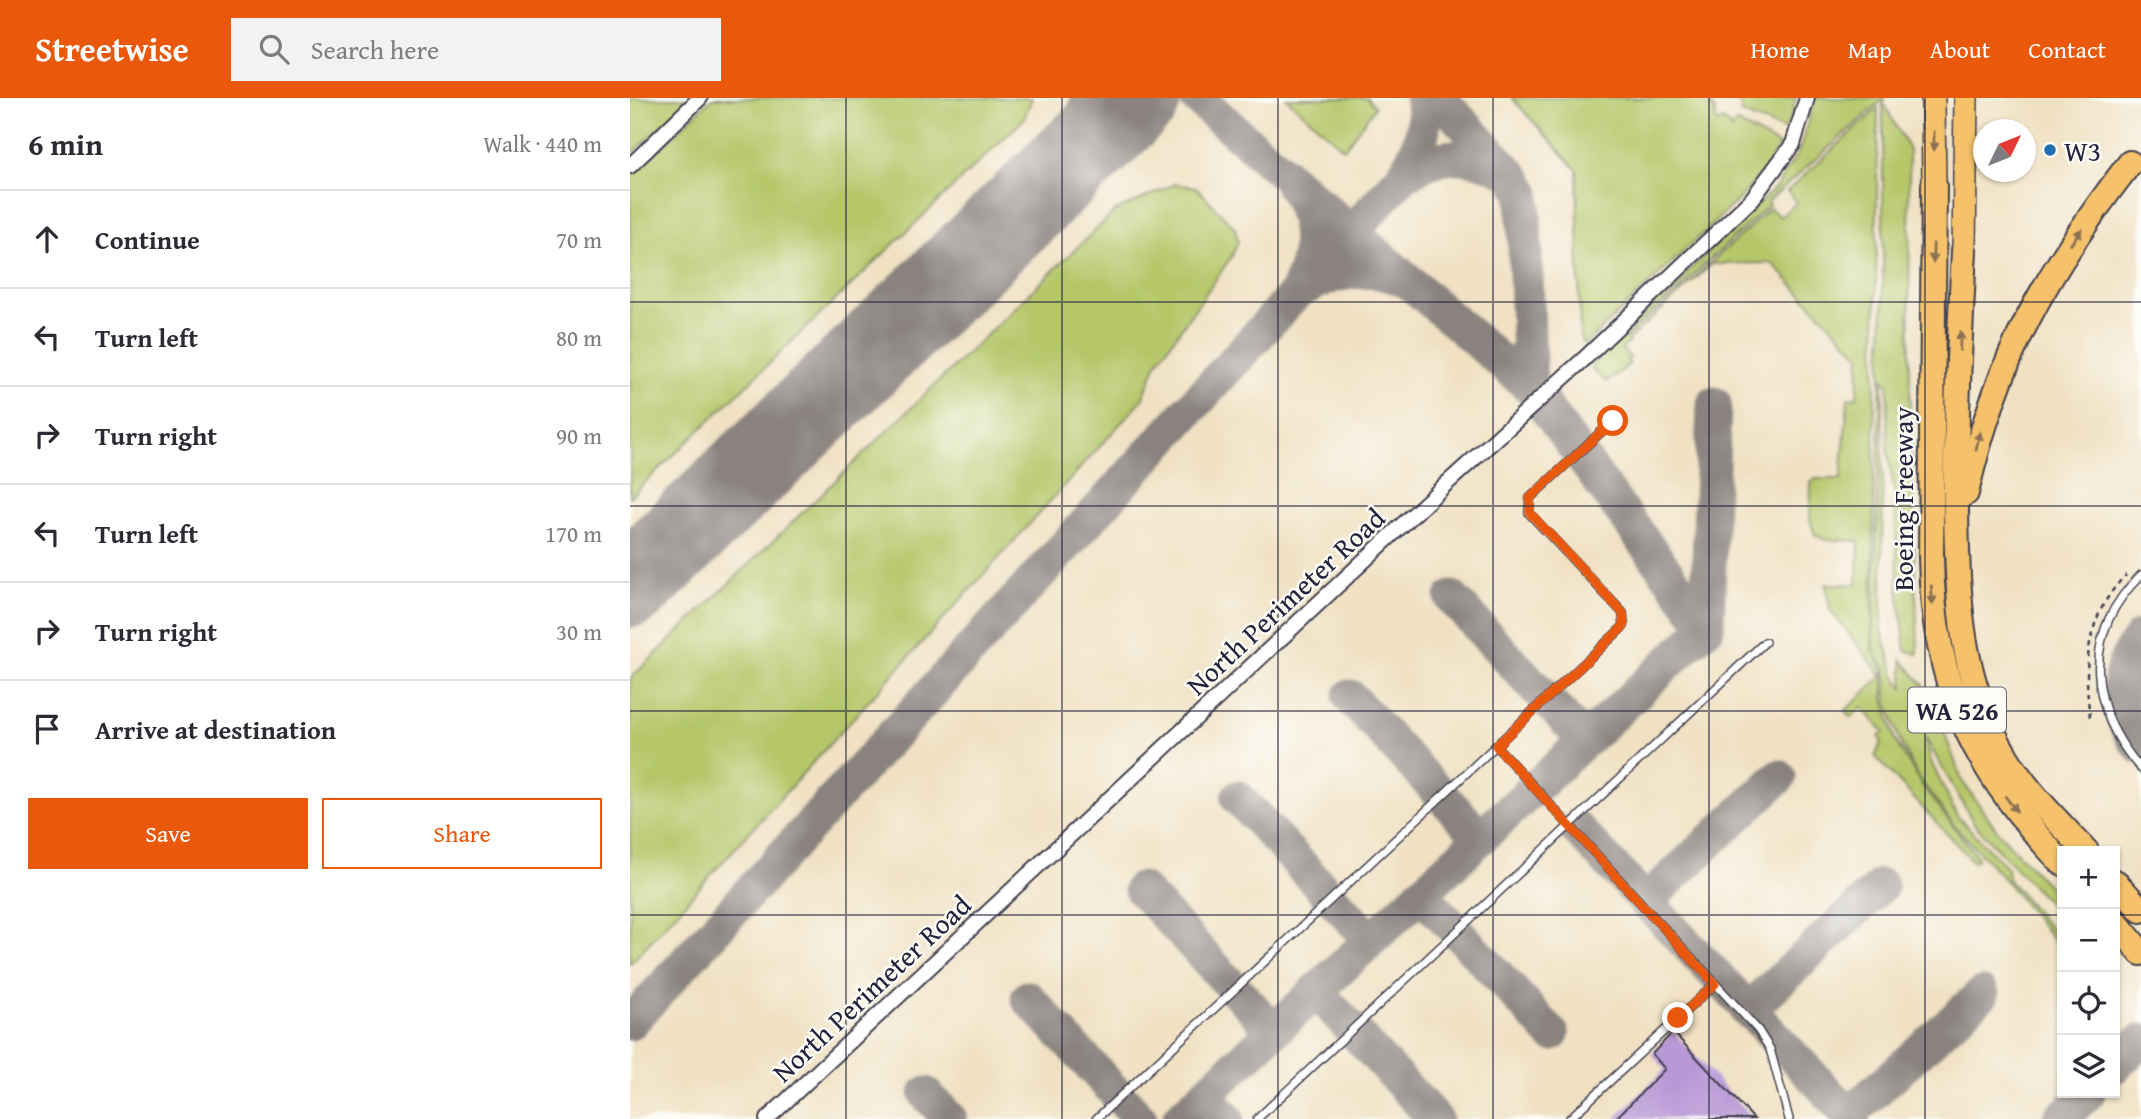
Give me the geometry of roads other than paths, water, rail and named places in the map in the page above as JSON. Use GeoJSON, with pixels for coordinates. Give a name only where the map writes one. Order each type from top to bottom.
{"type":"FeatureCollection","features":[{"type":"Feature","properties":{"kind":"highway","name":"Boeing Freeway"},"geometry":{"type":"LineString","coordinates":[[1933,98],[1931,600],[1939,645],[1959,717],[1979,757],[2006,797],[2057,857]]}},
{"type":"Feature","properties":{"kind":"highway","name":"Boeing Freeway"},"geometry":{"type":"LineString","coordinates":[[1966,98],[1964,250],[1955,458],[1956,579],[1961,631],[1972,678],[1988,722],[2007,759],[2030,791],[2081,846]]}},
{"type":"Feature","properties":{"kind":"highway"},"geometry":{"type":"LineString","coordinates":[[1957,532],[1980,431],[2009,354],[2052,272],[2133,160]]}},
{"type":"Feature","properties":{"kind":"highway"},"geometry":{"type":"LineString","coordinates":[[2120,887],[2141,909]]}},
{"type":"Feature","properties":{"kind":"highway"},"geometry":{"type":"LineString","coordinates":[[2120,924],[2141,945]]}},
{"type":"Feature","properties":{"kind":"highway"},"geometry":{"type":"LineString","coordinates":[[2120,926],[2141,953]]}},
{"type":"Feature","properties":{"kind":"street"},"geometry":{"type":"LineString","coordinates":[[630,166],[700,98]]}},
{"type":"Feature","properties":{"kind":"street","name":"North Perimeter Road"},"geometry":{"type":"LineString","coordinates":[[767,1119],[1445,485],[1584,359],[1752,199],[1793,145],[1807,98]]}},
{"type":"Feature","properties":{"kind":"lane"},"geometry":{"type":"LineString","coordinates":[[1096,1119],[1624,626],[1623,613],[1530,513],[1530,498],[1613,421]]}},
{"type":"Feature","properties":{"kind":"lane"},"geometry":{"type":"LineString","coordinates":[[2141,575],[2116,606],[2107,625],[2098,666],[2101,702],[2108,721],[2118,740],[2141,769]]}},
{"type":"Feature","properties":{"kind":"lane"},"geometry":{"type":"LineString","coordinates":[[1257,1119],[1765,642]]}},
{"type":"Feature","properties":{"kind":"lane"},"geometry":{"type":"LineString","coordinates":[[1496,746],[1758,1030],[1770,1049],[1788,1119]]}},
{"type":"Feature","properties":{"kind":"lane"},"geometry":{"type":"LineString","coordinates":[[1569,1119],[1715,984]]}},
{"type":"Feature","properties":{"kind":"lane"},"geometry":{"type":"LineString","coordinates":[[1103,1112],[1109,1119]]}},
{"type":"Feature","properties":{"kind":"place","name":"W3"},"geometry":{"type":"Point","coordinates":[2050,150]}}]}
